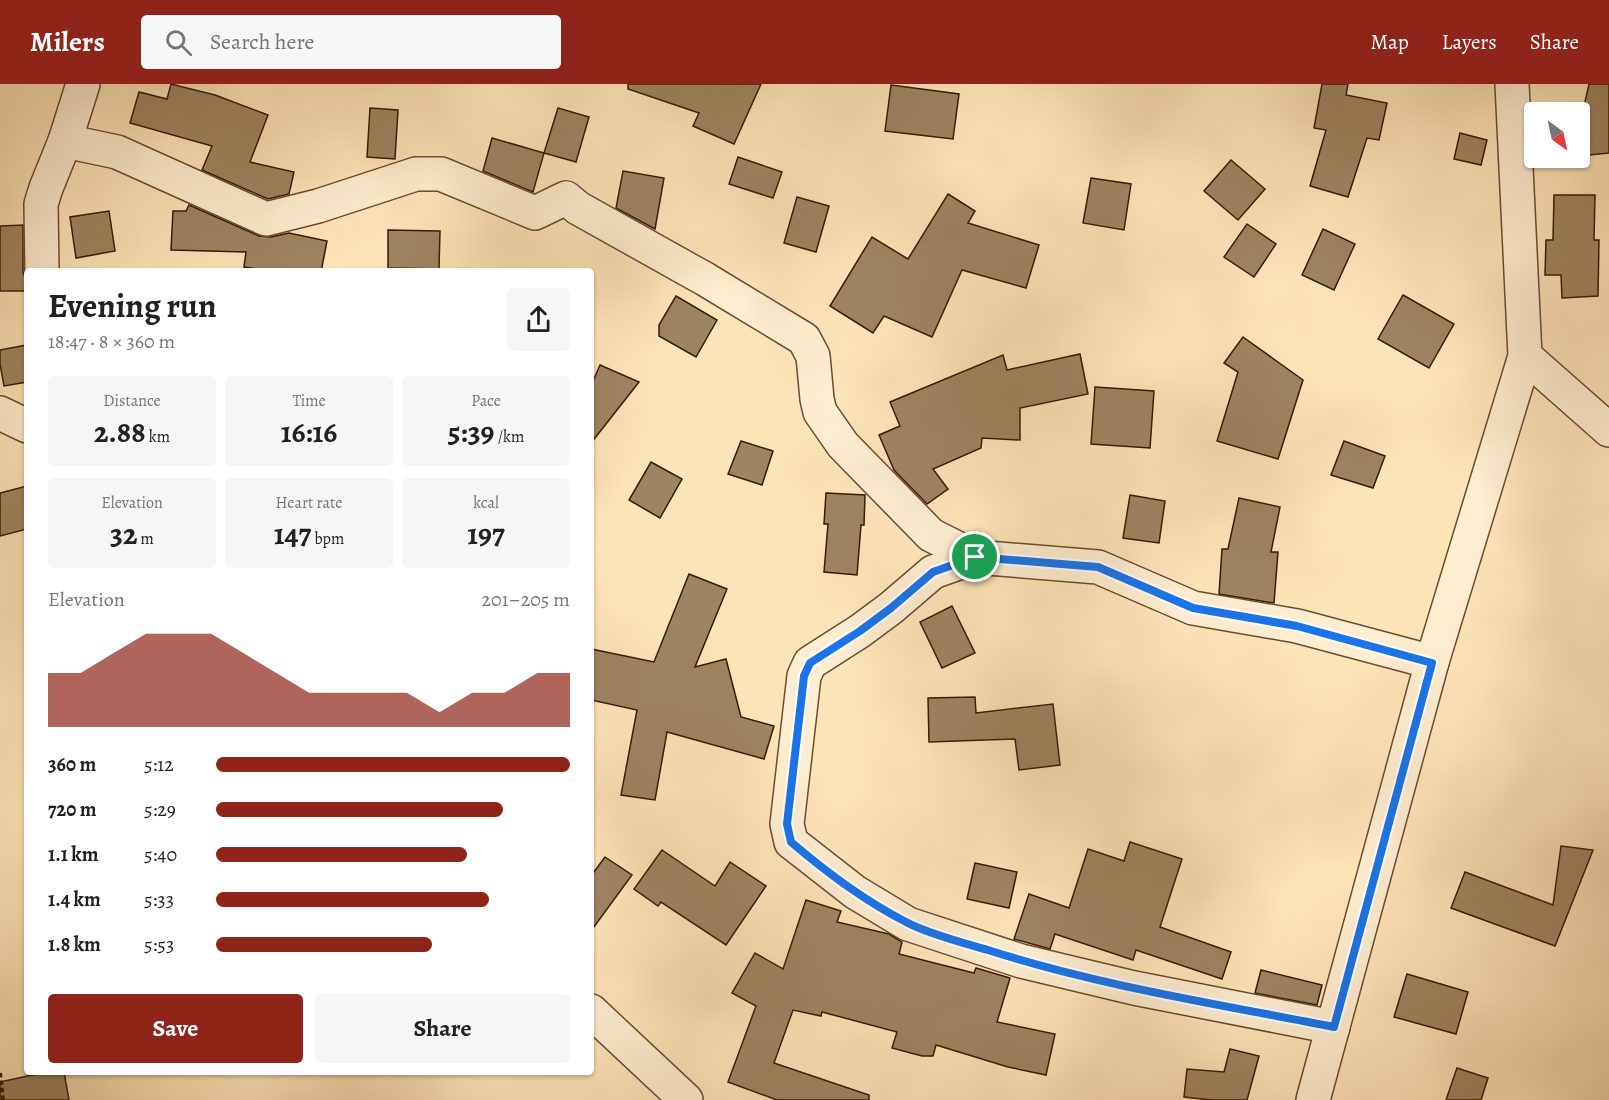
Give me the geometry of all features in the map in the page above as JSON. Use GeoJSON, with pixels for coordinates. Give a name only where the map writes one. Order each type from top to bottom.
{"type":"FeatureCollection","features":[{"type":"Feature","properties":{"kind":"street"},"geometry":{"type":"LineString","coordinates":[[42,268],[41,204],[65,141],[83,84]]}},
{"type":"Feature","properties":{"kind":"street"},"geometry":{"type":"LineString","coordinates":[[1313,1100],[1432,663],[1525,356],[1512,84]]}},
{"type":"Feature","properties":{"kind":"street"},"geometry":{"type":"LineString","coordinates":[[65,141],[117,152],[266,219],[318,206],[416,174],[441,174],[535,213],[566,198],[578,208],[705,279],[804,339],[813,356],[820,412],[843,445],[931,535],[975,557],[1098,567],[1193,608],[1297,626],[1432,663]]}},
{"type":"Feature","properties":{"kind":"street"},"geometry":{"type":"LineString","coordinates":[[1525,356],[1609,430]]}},
{"type":"Feature","properties":{"kind":"street"},"geometry":{"type":"LineString","coordinates":[[0,413],[24,425]]}},
{"type":"Feature","properties":{"kind":"street"},"geometry":{"type":"LineString","coordinates":[[975,557],[933,572],[891,608],[810,663],[806,669],[787,824],[791,842],[855,892],[908,924],[1021,961],[1111,983],[1334,1027]]}},
{"type":"Feature","properties":{"kind":"street"},"geometry":{"type":"LineString","coordinates":[[594,1014],[685,1099]]}},
{"type":"Feature","properties":{"kind":"path"},"geometry":{"type":"LineString","coordinates":[[0,1072],[3,1100]]}},
{"type":"Feature","properties":{"kind":"building"},"geometry":{"type":"Polygon","coordinates":[[[171,84],[215,95],[268,115],[250,162],[294,172],[289,194],[268,199],[202,170],[212,146],[130,123],[139,92],[167,99],[171,84]]]}},
{"type":"Feature","properties":{"kind":"building"},"geometry":{"type":"Polygon","coordinates":[[[628,84],[761,84],[734,144],[693,126],[699,113],[628,89],[628,84]]]}},
{"type":"Feature","properties":{"kind":"building"},"geometry":{"type":"Polygon","coordinates":[[[1322,84],[1348,84],[1346,95],[1387,103],[1379,140],[1367,138],[1348,197],[1310,186],[1326,130],[1314,128],[1322,84]]]}},
{"type":"Feature","properties":{"kind":"building"},"geometry":{"type":"Polygon","coordinates":[[[1589,84],[1609,84],[1609,153],[1590,155],[1590,102],[1585,102],[1589,84]]]}},
{"type":"Feature","properties":{"kind":"building"},"geometry":{"type":"Polygon","coordinates":[[[891,85],[959,94],[953,139],[885,131],[891,85]]]}},
{"type":"Feature","properties":{"kind":"building"},"geometry":{"type":"Polygon","coordinates":[[[370,108],[398,110],[395,159],[367,157],[370,108]]]}},
{"type":"Feature","properties":{"kind":"building"},"geometry":{"type":"Polygon","coordinates":[[[558,108],[589,117],[576,162],[544,153],[558,108]]]}},
{"type":"Feature","properties":{"kind":"building"},"geometry":{"type":"Polygon","coordinates":[[[1460,133],[1487,140],[1481,165],[1454,159],[1460,133]]]}},
{"type":"Feature","properties":{"kind":"building"},"geometry":{"type":"Polygon","coordinates":[[[492,138],[544,153],[533,192],[483,171],[492,138]]]}},
{"type":"Feature","properties":{"kind":"building"},"geometry":{"type":"Polygon","coordinates":[[[738,157],[782,172],[773,198],[729,184],[738,157]]]}},
{"type":"Feature","properties":{"kind":"building"},"geometry":{"type":"Polygon","coordinates":[[[1231,160],[1265,189],[1238,220],[1204,191],[1231,160]]]}},
{"type":"Feature","properties":{"kind":"building"},"geometry":{"type":"Polygon","coordinates":[[[623,171],[664,178],[655,229],[616,208],[623,171]]]}},
{"type":"Feature","properties":{"kind":"building"},"geometry":{"type":"Polygon","coordinates":[[[1091,178],[1131,184],[1124,230],[1083,223],[1091,178]]]}},
{"type":"Feature","properties":{"kind":"building"},"geometry":{"type":"Polygon","coordinates":[[[948,194],[975,211],[968,223],[1039,245],[1026,288],[962,270],[932,337],[884,316],[873,333],[830,306],[872,237],[908,259],[948,194]]]}},
{"type":"Feature","properties":{"kind":"building"},"geometry":{"type":"Polygon","coordinates":[[[1554,195],[1595,195],[1594,240],[1599,240],[1598,296],[1562,298],[1561,275],[1545,275],[1546,240],[1553,240],[1554,195]]]}},
{"type":"Feature","properties":{"kind":"building"},"geometry":{"type":"Polygon","coordinates":[[[797,197],[829,206],[816,252],[784,243],[797,197]]]}},
{"type":"Feature","properties":{"kind":"building"},"geometry":{"type":"Polygon","coordinates":[[[189,205],[259,236],[271,237],[289,233],[327,241],[322,268],[251,268],[244,267],[246,252],[171,250],[173,211],[186,211],[189,205]]]}},
{"type":"Feature","properties":{"kind":"building"},"geometry":{"type":"Polygon","coordinates":[[[109,211],[115,251],[76,258],[70,217],[109,211]]]}},
{"type":"Feature","properties":{"kind":"building"},"geometry":{"type":"Polygon","coordinates":[[[1247,224],[1276,244],[1254,277],[1224,257],[1247,224]]]}},
{"type":"Feature","properties":{"kind":"building"},"geometry":{"type":"Polygon","coordinates":[[[23,225],[24,291],[0,291],[0,226],[23,225]]]}},
{"type":"Feature","properties":{"kind":"building"},"geometry":{"type":"Polygon","coordinates":[[[1323,229],[1355,244],[1334,290],[1302,275],[1323,229]]]}},
{"type":"Feature","properties":{"kind":"building"},"geometry":{"type":"Polygon","coordinates":[[[388,230],[440,231],[439,268],[388,268],[388,230]]]}},
{"type":"Feature","properties":{"kind":"building"},"geometry":{"type":"Polygon","coordinates":[[[1403,295],[1454,324],[1429,368],[1378,339],[1403,295]]]}},
{"type":"Feature","properties":{"kind":"building"},"geometry":{"type":"Polygon","coordinates":[[[676,296],[717,320],[696,357],[659,336],[659,325],[676,296]]]}},
{"type":"Feature","properties":{"kind":"building"},"geometry":{"type":"Polygon","coordinates":[[[1243,337],[1303,380],[1278,459],[1217,441],[1238,372],[1224,363],[1243,337]]]}},
{"type":"Feature","properties":{"kind":"building"},"geometry":{"type":"Polygon","coordinates":[[[24,346],[24,383],[4,386],[0,350],[24,346]]]}},
{"type":"Feature","properties":{"kind":"building"},"geometry":{"type":"Polygon","coordinates":[[[1080,354],[1088,394],[1020,408],[1020,440],[982,438],[981,448],[933,469],[948,489],[927,504],[894,470],[879,435],[900,426],[890,402],[1003,355],[1007,370],[1080,354]]]}},
{"type":"Feature","properties":{"kind":"building"},"geometry":{"type":"Polygon","coordinates":[[[600,365],[639,382],[594,439],[594,379],[600,365]]]}},
{"type":"Feature","properties":{"kind":"building"},"geometry":{"type":"Polygon","coordinates":[[[1095,387],[1154,391],[1150,448],[1091,444],[1095,387]]]}},
{"type":"Feature","properties":{"kind":"building"},"geometry":{"type":"Polygon","coordinates":[[[741,441],[773,451],[762,485],[728,474],[741,441]]]}},
{"type":"Feature","properties":{"kind":"building"},"geometry":{"type":"Polygon","coordinates":[[[1344,441],[1385,456],[1373,488],[1331,475],[1344,441]]]}},
{"type":"Feature","properties":{"kind":"building"},"geometry":{"type":"Polygon","coordinates":[[[651,462],[682,479],[660,518],[629,500],[651,462]]]}},
{"type":"Feature","properties":{"kind":"building"},"geometry":{"type":"Polygon","coordinates":[[[24,487],[24,530],[0,536],[0,493],[24,487]]]}},
{"type":"Feature","properties":{"kind":"building"},"geometry":{"type":"Polygon","coordinates":[[[826,493],[865,495],[864,525],[861,525],[857,575],[824,572],[828,524],[824,524],[826,493]]]}},
{"type":"Feature","properties":{"kind":"building"},"geometry":{"type":"Polygon","coordinates":[[[1130,495],[1165,501],[1159,543],[1123,538],[1130,495]]]}},
{"type":"Feature","properties":{"kind":"building"},"geometry":{"type":"Polygon","coordinates":[[[1239,498],[1280,507],[1271,552],[1278,552],[1274,603],[1219,594],[1222,549],[1228,549],[1239,498]]]}},
{"type":"Feature","properties":{"kind":"building"},"geometry":{"type":"Polygon","coordinates":[[[689,574],[727,589],[695,667],[726,659],[741,717],[774,726],[764,759],[667,732],[655,800],[621,795],[637,710],[594,701],[594,650],[654,662],[689,574]]]}},
{"type":"Feature","properties":{"kind":"building"},"geometry":{"type":"Polygon","coordinates":[[[952,606],[975,653],[942,668],[920,622],[952,606]]]}},
{"type":"Feature","properties":{"kind":"building"},"geometry":{"type":"Polygon","coordinates":[[[975,697],[976,713],[1053,704],[1060,765],[1019,770],[1015,739],[929,742],[928,698],[975,697]]]}},
{"type":"Feature","properties":{"kind":"building"},"geometry":{"type":"Polygon","coordinates":[[[1130,842],[1182,859],[1160,927],[1231,952],[1222,979],[1136,950],[1133,960],[1055,934],[1050,949],[1014,939],[1029,894],[1069,908],[1088,849],[1124,861],[1130,842]]]}},
{"type":"Feature","properties":{"kind":"building"},"geometry":{"type":"Polygon","coordinates":[[[1561,846],[1593,850],[1555,946],[1451,908],[1465,872],[1553,905],[1561,846]]]}},
{"type":"Feature","properties":{"kind":"building"},"geometry":{"type":"Polygon","coordinates":[[[662,850],[715,886],[730,862],[766,886],[726,945],[661,902],[658,906],[634,889],[662,850]]]}},
{"type":"Feature","properties":{"kind":"building"},"geometry":{"type":"Polygon","coordinates":[[[605,857],[632,875],[594,927],[594,872],[605,857]]]}},
{"type":"Feature","properties":{"kind":"building"},"geometry":{"type":"Polygon","coordinates":[[[975,863],[1017,872],[1009,908],[967,899],[975,863]]]}},
{"type":"Feature","properties":{"kind":"building"},"geometry":{"type":"Polygon","coordinates":[[[806,900],[841,911],[837,922],[889,934],[902,942],[899,954],[974,973],[976,968],[1010,978],[997,1022],[1055,1034],[1046,1075],[1008,1067],[936,1045],[933,1056],[922,1056],[892,1048],[897,1032],[822,1012],[821,1016],[793,1010],[774,1063],[869,1095],[869,1100],[777,1100],[728,1082],[756,1006],[732,993],[755,953],[783,969],[806,900]]]}},
{"type":"Feature","properties":{"kind":"building"},"geometry":{"type":"Polygon","coordinates":[[[1261,970],[1322,985],[1317,1005],[1255,993],[1261,970]]]}},
{"type":"Feature","properties":{"kind":"building"},"geometry":{"type":"Polygon","coordinates":[[[1407,974],[1468,992],[1456,1034],[1394,1017],[1407,974]]]}},
{"type":"Feature","properties":{"kind":"building"},"geometry":{"type":"Polygon","coordinates":[[[1230,1049],[1259,1056],[1247,1100],[1184,1097],[1187,1069],[1224,1072],[1230,1049]]]}},
{"type":"Feature","properties":{"kind":"building"},"geometry":{"type":"Polygon","coordinates":[[[1457,1068],[1488,1078],[1481,1100],[1446,1100],[1457,1068]]]}},
{"type":"Feature","properties":{"kind":"building"},"geometry":{"type":"Polygon","coordinates":[[[32,1075],[65,1075],[69,1100],[0,1100],[0,1082],[32,1075]]]}},
{"type":"Feature","properties":{"kind":"route"},"geometry":{"type":"LineString","coordinates":[[975,557],[1098,567],[1193,608],[1297,626],[1432,663],[1334,1027],[1077,975],[1021,961],[908,924],[855,892],[791,842],[787,824],[806,669],[810,663],[891,608],[933,572],[975,557]]}}]}
